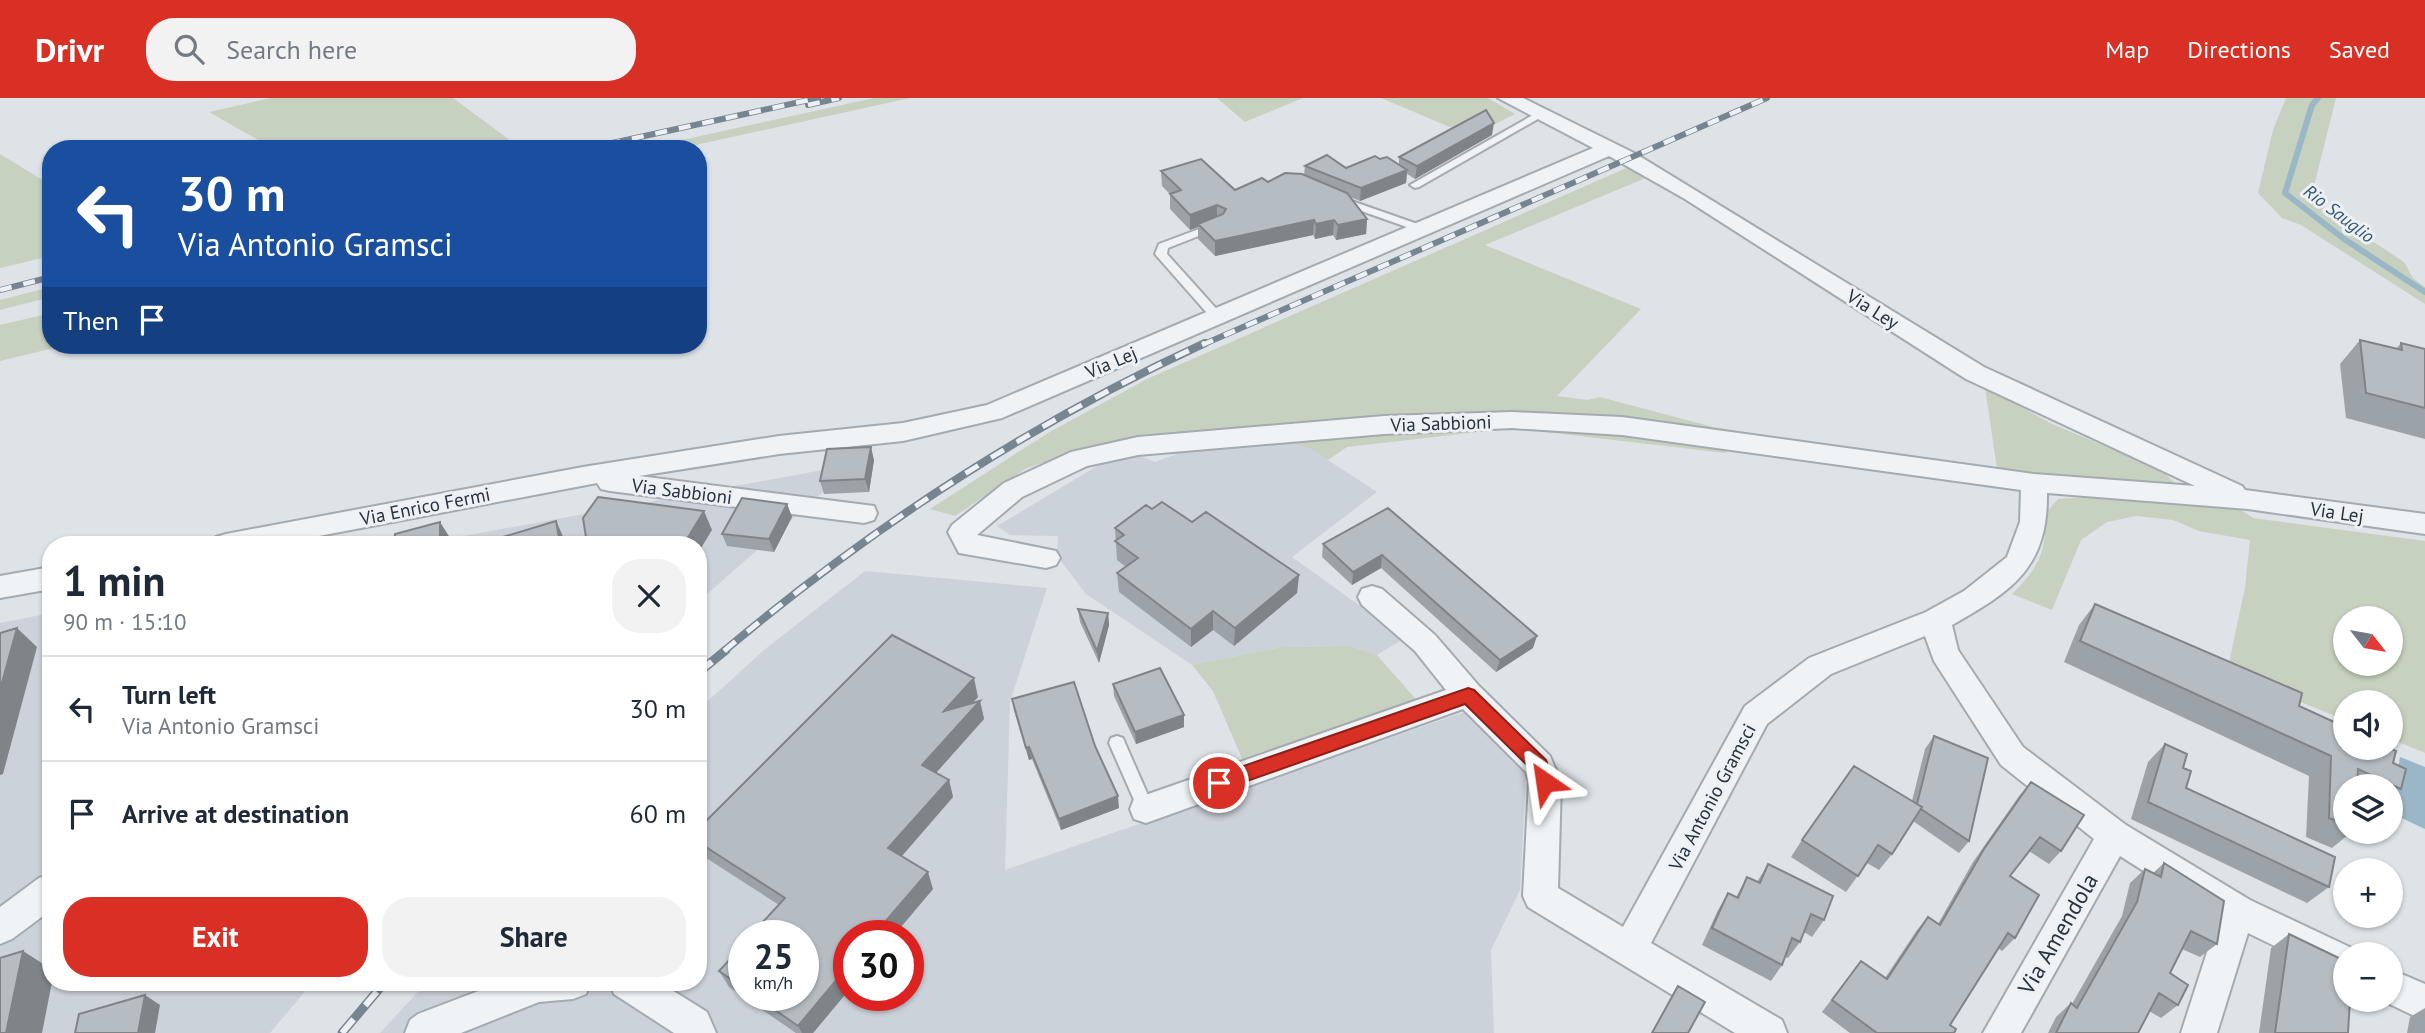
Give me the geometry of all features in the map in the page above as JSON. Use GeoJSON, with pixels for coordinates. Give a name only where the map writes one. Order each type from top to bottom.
{"type":"FeatureCollection","features":[{"type":"Feature","properties":{"kind":"street","name":"Via Ley"},"geometry":{"type":"LineString","coordinates":[[1508,98],[1610,148],[1692,195],[1975,373],[2248,500]]}},
{"type":"Feature","properties":{"kind":"street","name":"Via Lej"},"geometry":{"type":"LineString","coordinates":[[583,476],[779,445],[903,432],[993,412],[1425,230],[1610,148]]}},
{"type":"Feature","properties":{"kind":"street","name":"Via Sabbioni"},"geometry":{"type":"LineString","coordinates":[[1046,558],[969,546],[962,531],[1013,490],[1080,458],[1138,446],[1371,426],[1513,420],[1622,426],[2034,483]]}},
{"type":"Feature","properties":{"kind":"street","name":"Via Sabbioni"},"geometry":{"type":"LineString","coordinates":[[583,476],[864,513]]}},
{"type":"Feature","properties":{"kind":"street","name":"Via Enrico Fermi"},"geometry":{"type":"LineString","coordinates":[[268,536],[583,476]]}},
{"type":"Feature","properties":{"kind":"street"},"geometry":{"type":"LineString","coordinates":[[2034,483],[2248,500]]}},
{"type":"Feature","properties":{"kind":"street","name":"Via Antonio Gramsci"},"geometry":{"type":"LineString","coordinates":[[1629,950],[1756,715],[1820,666],[1936,620],[1974,599],[2019,563],[2034,522],[2034,483]]}},
{"type":"Feature","properties":{"kind":"street","name":"Via Lej"},"geometry":{"type":"LineString","coordinates":[[2248,500],[2425,524]]}},
{"type":"Feature","properties":{"kind":"street"},"geometry":{"type":"LineString","coordinates":[[0,587],[42,580]]}},
{"type":"Feature","properties":{"kind":"street"},"geometry":{"type":"LineString","coordinates":[[1372,597],[1426,643],[1468,695],[1539,765],[1546,804],[1540,896],[1769,1033]]}},
{"type":"Feature","properties":{"kind":"street"},"geometry":{"type":"LineString","coordinates":[[1936,620],[1944,653],[2012,757],[2114,835],[2238,911],[2333,957]]}},
{"type":"Feature","properties":{"kind":"street"},"geometry":{"type":"LineString","coordinates":[[1146,809],[1468,695]]}},
{"type":"Feature","properties":{"kind":"street","name":"Via Amendola"},"geometry":{"type":"LineString","coordinates":[[2001,1033],[2114,835]]}},
{"type":"Feature","properties":{"kind":"street"},"geometry":{"type":"LineString","coordinates":[[0,928],[42,896]]}},
{"type":"Feature","properties":{"kind":"street"},"geometry":{"type":"LineString","coordinates":[[2199,1033],[2238,911]]}},
{"type":"Feature","properties":{"kind":"street"},"geometry":{"type":"LineString","coordinates":[[424,1033],[431,1027],[524,991]]}},
{"type":"Feature","properties":{"kind":"street"},"geometry":{"type":"LineString","coordinates":[[641,991],[694,1025],[698,1033]]}},
{"type":"Feature","properties":{"kind":"street"},"geometry":{"type":"LineString","coordinates":[[2403,992],[2425,1003]]}},
{"type":"Feature","properties":{"kind":"lane"},"geometry":{"type":"LineString","coordinates":[[1415,185],[1540,114]]}},
{"type":"Feature","properties":{"kind":"lane"},"geometry":{"type":"LineString","coordinates":[[1328,193],[1425,230]]}},
{"type":"Feature","properties":{"kind":"lane"},"geometry":{"type":"LineString","coordinates":[[1218,225],[1163,246],[1161,254],[1218,318]]}},
{"type":"Feature","properties":{"kind":"lane"},"geometry":{"type":"LineString","coordinates":[[1117,743],[1146,809]]}},
{"type":"Feature","properties":{"kind":"shaded area"},"geometry":{"type":"Polygon","coordinates":[[[1283,441],[1311,449],[1377,492],[1292,557],[1405,638],[1377,655],[1349,646],[1282,647],[1192,665],[1086,594],[1057,556],[1058,536],[1010,535],[997,526],[1106,461],[1132,452],[1155,462],[1198,446],[1283,441]]]}},
{"type":"Feature","properties":{"kind":"shaded area"},"geometry":{"type":"Polygon","coordinates":[[[855,464],[707,594],[707,536],[464,536],[855,464]]]}},
{"type":"Feature","properties":{"kind":"shaded area"},"geometry":{"type":"Polygon","coordinates":[[[865,571],[1047,588],[1010,702],[1005,870],[1465,712],[1526,775],[1520,890],[1491,950],[1494,1033],[380,1033],[419,991],[707,991],[707,702],[764,650],[865,571]]]}},
{"type":"Feature","properties":{"kind":"shaded area"},"geometry":{"type":"Polygon","coordinates":[[[42,615],[42,991],[305,991],[270,1033],[0,1033],[0,623],[42,615]]]}},
{"type":"Feature","properties":{"kind":"green space"},"geometry":{"type":"Polygon","coordinates":[[[271,98],[453,98],[510,140],[258,140],[209,112],[271,98]]]}},
{"type":"Feature","properties":{"kind":"green space"},"geometry":{"type":"Polygon","coordinates":[[[874,98],[910,98],[707,142],[707,140],[682,140],[874,98]]]}},
{"type":"Feature","properties":{"kind":"green space"},"geometry":{"type":"Polygon","coordinates":[[[1217,98],[1303,98],[1245,122],[1217,98]]]}},
{"type":"Feature","properties":{"kind":"green space"},"geometry":{"type":"Polygon","coordinates":[[[1381,98],[1488,98],[1515,114],[1471,136],[1381,98]]]}},
{"type":"Feature","properties":{"kind":"green space"},"geometry":{"type":"Polygon","coordinates":[[[2286,98],[2336,98],[2314,186],[2328,212],[2404,262],[2413,278],[2425,287],[2425,304],[2301,225],[2282,218],[2258,193],[2273,130],[2286,98]]]}},
{"type":"Feature","properties":{"kind":"green space"},"geometry":{"type":"Polygon","coordinates":[[[0,154],[42,180],[42,258],[0,268],[0,154]]]}},
{"type":"Feature","properties":{"kind":"green space"},"geometry":{"type":"Polygon","coordinates":[[[1631,166],[1648,177],[1485,245],[1641,309],[1557,396],[1587,400],[1600,397],[1713,427],[1835,448],[1623,421],[1079,450],[1025,469],[955,516],[930,509],[1048,433],[1147,379],[1631,166]]]}},
{"type":"Feature","properties":{"kind":"green space"},"geometry":{"type":"Polygon","coordinates":[[[42,289],[42,299],[0,310],[0,300],[42,289]]]}},
{"type":"Feature","properties":{"kind":"green space"},"geometry":{"type":"Polygon","coordinates":[[[42,315],[42,351],[0,361],[0,325],[42,315]]]}},
{"type":"Feature","properties":{"kind":"green space"},"geometry":{"type":"Polygon","coordinates":[[[1985,387],[2050,423],[2161,470],[2174,482],[2163,489],[2031,476],[1997,469],[1985,387]]]}},
{"type":"Feature","properties":{"kind":"green space"},"geometry":{"type":"Polygon","coordinates":[[[1512,424],[1731,446],[1725,453],[1512,428],[1347,447],[1328,460],[1311,449],[1283,441],[1512,424]]]}},
{"type":"Feature","properties":{"kind":"green space"},"geometry":{"type":"Polygon","coordinates":[[[2099,496],[2241,510],[2253,518],[2425,541],[2425,753],[2403,744],[2403,690],[2333,690],[2333,715],[2227,672],[2245,588],[2250,540],[2199,531],[2173,520],[2136,516],[2107,522],[2081,540],[2052,610],[2012,594],[2035,567],[2043,549],[2045,514],[2058,499],[2099,496]]]}},
{"type":"Feature","properties":{"kind":"green space"},"geometry":{"type":"Polygon","coordinates":[[[1349,646],[1377,655],[1420,704],[1244,763],[1213,691],[1192,665],[1282,647],[1349,646]]]}},
{"type":"Feature","properties":{"kind":"water"},"geometry":{"type":"Polygon","coordinates":[[[2403,758],[2425,767],[2425,829],[2403,819],[2403,774],[2397,774],[2400,760],[2403,758]]]}},
{"type":"Feature","properties":{"kind":"building"},"geometry":{"type":"Polygon","coordinates":[[[1486,110],[1494,123],[1417,166],[1399,157],[1486,110]]]}},
{"type":"Feature","properties":{"kind":"building"},"geometry":{"type":"Polygon","coordinates":[[[1327,155],[1346,168],[1375,156],[1380,159],[1387,157],[1407,170],[1361,188],[1305,166],[1327,155]]]}},
{"type":"Feature","properties":{"kind":"building"},"geometry":{"type":"Polygon","coordinates":[[[1201,159],[1235,190],[1262,178],[1268,182],[1285,173],[1302,174],[1347,193],[1367,219],[1338,225],[1334,220],[1316,224],[1314,220],[1215,241],[1198,224],[1223,214],[1226,209],[1217,205],[1190,215],[1170,194],[1181,190],[1161,171],[1201,159]]]}},
{"type":"Feature","properties":{"kind":"building"},"geometry":{"type":"Polygon","coordinates":[[[2360,340],[2402,350],[2401,343],[2425,349],[2425,408],[2366,393],[2360,340]]]}},
{"type":"Feature","properties":{"kind":"building"},"geometry":{"type":"Polygon","coordinates":[[[871,447],[865,479],[820,481],[827,449],[871,447]]]}},
{"type":"Feature","properties":{"kind":"building"},"geometry":{"type":"Polygon","coordinates":[[[598,497],[704,511],[689,536],[586,536],[583,518],[598,497]]]}},
{"type":"Feature","properties":{"kind":"building"},"geometry":{"type":"Polygon","coordinates":[[[742,498],[787,504],[769,539],[722,534],[742,498]]]}},
{"type":"Feature","properties":{"kind":"building"},"geometry":{"type":"Polygon","coordinates":[[[1162,502],[1192,522],[1206,512],[1299,575],[1235,628],[1213,611],[1191,629],[1117,573],[1138,558],[1115,541],[1124,535],[1115,528],[1146,505],[1152,509],[1162,502]]]}},
{"type":"Feature","properties":{"kind":"building"},"geometry":{"type":"Polygon","coordinates":[[[1388,508],[1537,636],[1500,660],[1382,555],[1353,572],[1323,544],[1388,508]]]}},
{"type":"Feature","properties":{"kind":"building"},"geometry":{"type":"Polygon","coordinates":[[[556,521],[559,536],[506,536],[556,521]]]}},
{"type":"Feature","properties":{"kind":"building"},"geometry":{"type":"Polygon","coordinates":[[[440,522],[440,536],[395,534],[440,522]]]}},
{"type":"Feature","properties":{"kind":"building"},"geometry":{"type":"Polygon","coordinates":[[[2095,604],[2302,693],[2299,706],[2333,722],[2333,760],[2394,760],[2393,763],[2406,769],[2403,781],[2403,774],[2369,774],[2358,769],[2358,774],[2333,774],[2333,820],[2329,818],[2331,756],[2080,641],[2095,604]]]}},
{"type":"Feature","properties":{"kind":"building"},"geometry":{"type":"Polygon","coordinates":[[[1078,609],[1108,613],[1097,651],[1078,609]]]}},
{"type":"Feature","properties":{"kind":"building"},"geometry":{"type":"Polygon","coordinates":[[[17,628],[0,690],[0,633],[17,628]]]}},
{"type":"Feature","properties":{"kind":"building"},"geometry":{"type":"Polygon","coordinates":[[[892,635],[974,678],[944,711],[980,701],[922,765],[949,780],[888,848],[928,872],[887,920],[833,920],[833,984],[819,1001],[819,920],[765,920],[785,898],[707,848],[707,820],[892,635]]]}},
{"type":"Feature","properties":{"kind":"building"},"geometry":{"type":"Polygon","coordinates":[[[1160,668],[1184,715],[1135,732],[1113,684],[1160,668]]]}},
{"type":"Feature","properties":{"kind":"building"},"geometry":{"type":"Polygon","coordinates":[[[1074,682],[1095,746],[1118,796],[1059,819],[1029,747],[1026,748],[1012,699],[1074,682]]]}},
{"type":"Feature","properties":{"kind":"building"},"geometry":{"type":"Polygon","coordinates":[[[1934,736],[1988,758],[1969,841],[1917,804],[1934,736]]]}},
{"type":"Feature","properties":{"kind":"building"},"geometry":{"type":"Polygon","coordinates":[[[2165,744],[2187,754],[2183,768],[2191,771],[2186,788],[2335,857],[2329,887],[2148,802],[2165,744]]]}},
{"type":"Feature","properties":{"kind":"building"},"geometry":{"type":"Polygon","coordinates":[[[1854,766],[1922,807],[1892,854],[1878,845],[1858,876],[1802,840],[1854,766]]]}},
{"type":"Feature","properties":{"kind":"building"},"geometry":{"type":"Polygon","coordinates":[[[2031,782],[2084,815],[2061,851],[2040,837],[2010,876],[2039,895],[2015,938],[2008,933],[1950,1025],[1956,1029],[1954,1033],[1877,1033],[1832,1000],[1861,961],[1887,979],[1928,917],[1940,925],[1984,849],[2031,782]]]}},
{"type":"Feature","properties":{"kind":"building"},"geometry":{"type":"Polygon","coordinates":[[[2164,863],[2224,901],[2217,944],[2191,931],[2170,973],[2188,985],[2178,1005],[2159,993],[2138,1033],[2056,1033],[2071,1003],[2077,1008],[2137,902],[2145,869],[2161,877],[2164,863]]]}},
{"type":"Feature","properties":{"kind":"building"},"geometry":{"type":"Polygon","coordinates":[[[1768,864],[1833,896],[1824,920],[1811,914],[1800,942],[1792,938],[1782,965],[1712,928],[1728,893],[1738,898],[1747,877],[1760,883],[1768,864]]]}},
{"type":"Feature","properties":{"kind":"building"},"geometry":{"type":"Polygon","coordinates":[[[2289,934],[2333,955],[2333,1012],[2349,1012],[2348,1033],[2275,1033],[2289,934]]]}},
{"type":"Feature","properties":{"kind":"building"},"geometry":{"type":"Polygon","coordinates":[[[23,951],[6,1033],[0,1033],[0,958],[23,951]]]}},
{"type":"Feature","properties":{"kind":"building"},"geometry":{"type":"Polygon","coordinates":[[[728,961],[728,977],[719,971],[728,961]]]}},
{"type":"Feature","properties":{"kind":"building"},"geometry":{"type":"Polygon","coordinates":[[[1678,986],[1705,1002],[1688,1033],[1652,1033],[1678,986]]]}},
{"type":"Feature","properties":{"kind":"building"},"geometry":{"type":"Polygon","coordinates":[[[145,995],[138,1033],[75,1033],[79,1014],[145,995]]]}},
{"type":"Feature","properties":{"kind":"building"},"geometry":{"type":"Polygon","coordinates":[[[776,1011],[811,1011],[798,1026],[776,1011]]]}},
{"type":"Feature","properties":{"kind":"waterway","name":"Rio Sauglio"},"geometry":{"type":"LineString","coordinates":[[2318,98],[2312,105],[2285,193],[2344,239],[2425,292]]}},
{"type":"Feature","properties":{"kind":"railway"},"geometry":{"type":"LineString","coordinates":[[626,140],[818,98]]}},
{"type":"Feature","properties":{"kind":"railway"},"geometry":{"type":"LineString","coordinates":[[808,105],[839,98]]}},
{"type":"Feature","properties":{"kind":"railway"},"geometry":{"type":"LineString","coordinates":[[1202,345],[1767,98]]}},
{"type":"Feature","properties":{"kind":"railway"},"geometry":{"type":"LineString","coordinates":[[0,290],[42,279]]}},
{"type":"Feature","properties":{"kind":"railway"},"geometry":{"type":"LineString","coordinates":[[724,651],[836,562],[954,481],[1077,408],[1205,343]]}},
{"type":"Feature","properties":{"kind":"railway"},"geometry":{"type":"LineString","coordinates":[[707,666],[726,650]]}},
{"type":"Feature","properties":{"kind":"railway"},"geometry":{"type":"LineString","coordinates":[[342,1033],[377,991]]}},
{"type":"Feature","properties":{"kind":"route"},"geometry":{"type":"LineString","coordinates":[[1219,783],[1468,695],[1539,765],[1545,782]]}}]}
